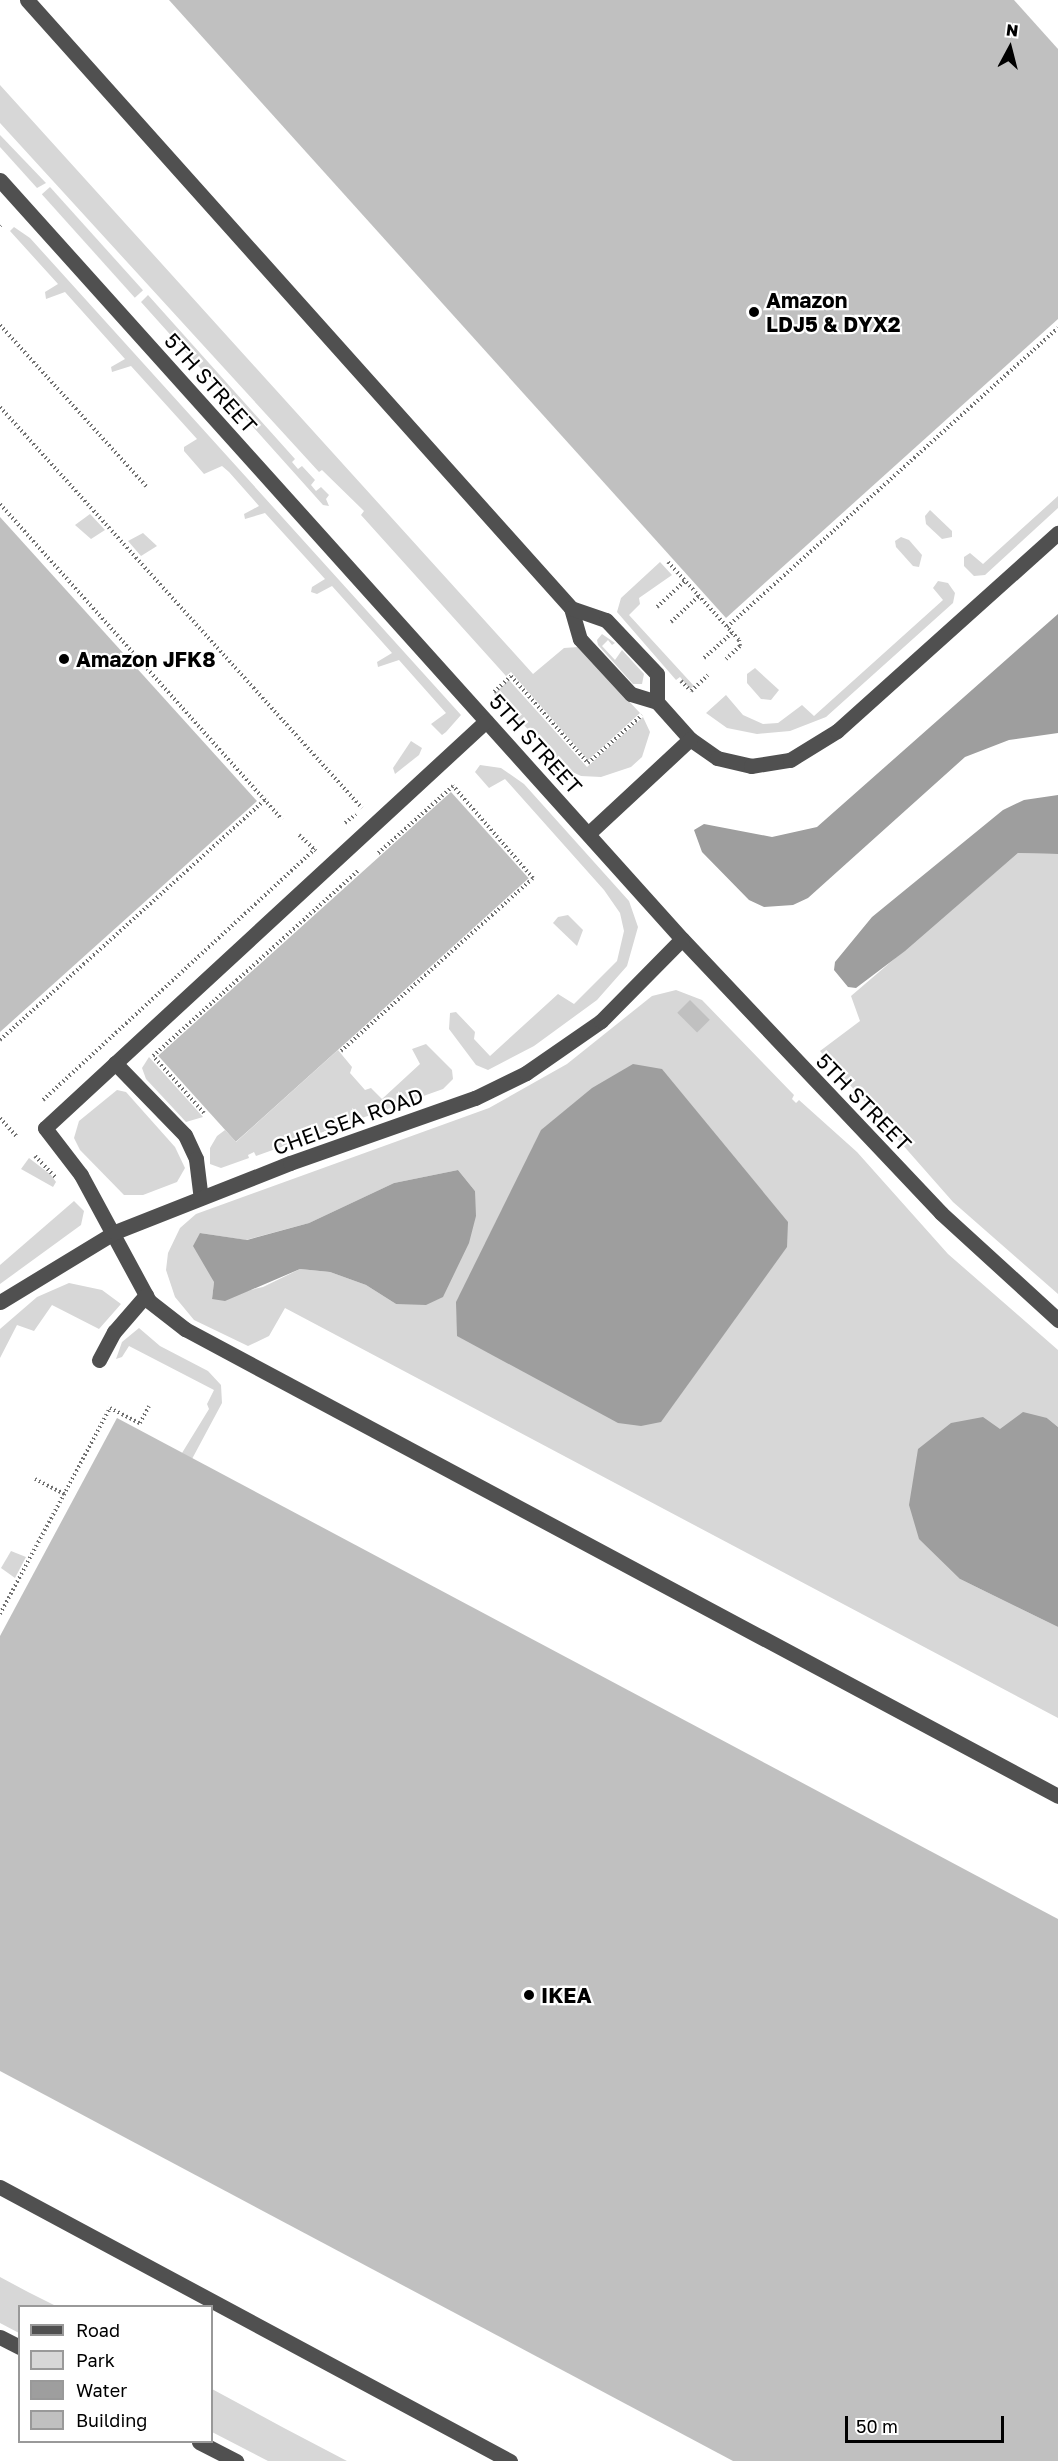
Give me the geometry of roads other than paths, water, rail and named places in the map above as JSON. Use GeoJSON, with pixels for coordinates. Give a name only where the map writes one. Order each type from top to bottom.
{"type":"FeatureCollection","features":[{"type":"Feature","properties":{"kind":"street"},"geometry":{"type":"LineString","coordinates":[[27,0],[571,608],[580,639],[631,694],[657,702],[690,739],[717,758],[751,766],[789,760],[837,731],[1058,533]]}},
{"type":"Feature","properties":{"kind":"street","name":"5TH STREET"},"geometry":{"type":"LineString","coordinates":[[0,180],[682,939],[941,1213],[1058,1320]]}},
{"type":"Feature","properties":{"kind":"street"},"geometry":{"type":"LineString","coordinates":[[571,608],[606,620],[657,674],[657,702]]}},
{"type":"Feature","properties":{"kind":"street"},"geometry":{"type":"LineString","coordinates":[[486,721],[45,1128],[81,1174],[115,1232],[146,1295],[185,1329],[1058,1796]]}},
{"type":"Feature","properties":{"kind":"street"},"geometry":{"type":"LineString","coordinates":[[589,833],[690,739]]}},
{"type":"Feature","properties":{"kind":"street","name":"CHELSEA ROAD"},"geometry":{"type":"LineString","coordinates":[[0,1302],[115,1232],[201,1198],[475,1098],[526,1073],[601,1021],[682,939]]}},
{"type":"Feature","properties":{"kind":"street"},"geometry":{"type":"LineString","coordinates":[[115,1063],[185,1135],[196,1159],[201,1198]]}},
{"type":"Feature","properties":{"kind":"street"},"geometry":{"type":"LineString","coordinates":[[99,1360],[114,1332],[146,1295]]}},
{"type":"Feature","properties":{"kind":"street"},"geometry":{"type":"LineString","coordinates":[[0,2187],[510,2461]]}},
{"type":"Feature","properties":{"kind":"street"},"geometry":{"type":"LineString","coordinates":[[0,2337],[18,2346]]}},
{"type":"Feature","properties":{"kind":"street"},"geometry":{"type":"LineString","coordinates":[[201,2443],[236,2461]]}},
{"type":"Feature","properties":{"kind":"water"},"geometry":{"type":"Polygon","coordinates":[[[1058,614],[1058,733],[1009,740],[965,757],[808,898],[793,905],[764,907],[749,900],[702,852],[694,830],[704,824],[772,837],[817,827],[1058,614]]]}},
{"type":"Feature","properties":{"kind":"water"},"geometry":{"type":"Polygon","coordinates":[[[1058,795],[1058,854],[1018,853],[905,951],[856,988],[848,987],[834,970],[835,962],[872,917],[1003,810],[1024,800],[1058,795]]]}},
{"type":"Feature","properties":{"kind":"water"},"geometry":{"type":"Polygon","coordinates":[[[633,1064],[662,1069],[788,1222],[787,1247],[661,1422],[641,1426],[618,1423],[457,1336],[456,1302],[541,1130],[592,1088],[633,1064]]]}},
{"type":"Feature","properties":{"kind":"water"},"geometry":{"type":"Polygon","coordinates":[[[458,1170],[475,1191],[476,1216],[469,1243],[443,1297],[426,1305],[396,1304],[366,1285],[330,1272],[300,1269],[225,1301],[212,1299],[214,1282],[193,1246],[200,1233],[247,1240],[309,1223],[394,1183],[458,1170]]]}},
{"type":"Feature","properties":{"kind":"water"},"geometry":{"type":"Polygon","coordinates":[[[1023,1412],[1047,1418],[1058,1427],[1058,1627],[960,1579],[919,1539],[909,1505],[918,1449],[951,1423],[983,1417],[1000,1429],[1023,1412]]]}},
{"type":"Feature","properties":{"kind":"place","name":"Amazon LDJ5 & DYX2"},"geometry":{"type":"Point","coordinates":[754,312]}},
{"type":"Feature","properties":{"kind":"place","name":"Amazon JFK8"},"geometry":{"type":"Point","coordinates":[64,659]}},
{"type":"Feature","properties":{"kind":"place","name":"IKEA"},"geometry":{"type":"Point","coordinates":[529,1995]}}]}
